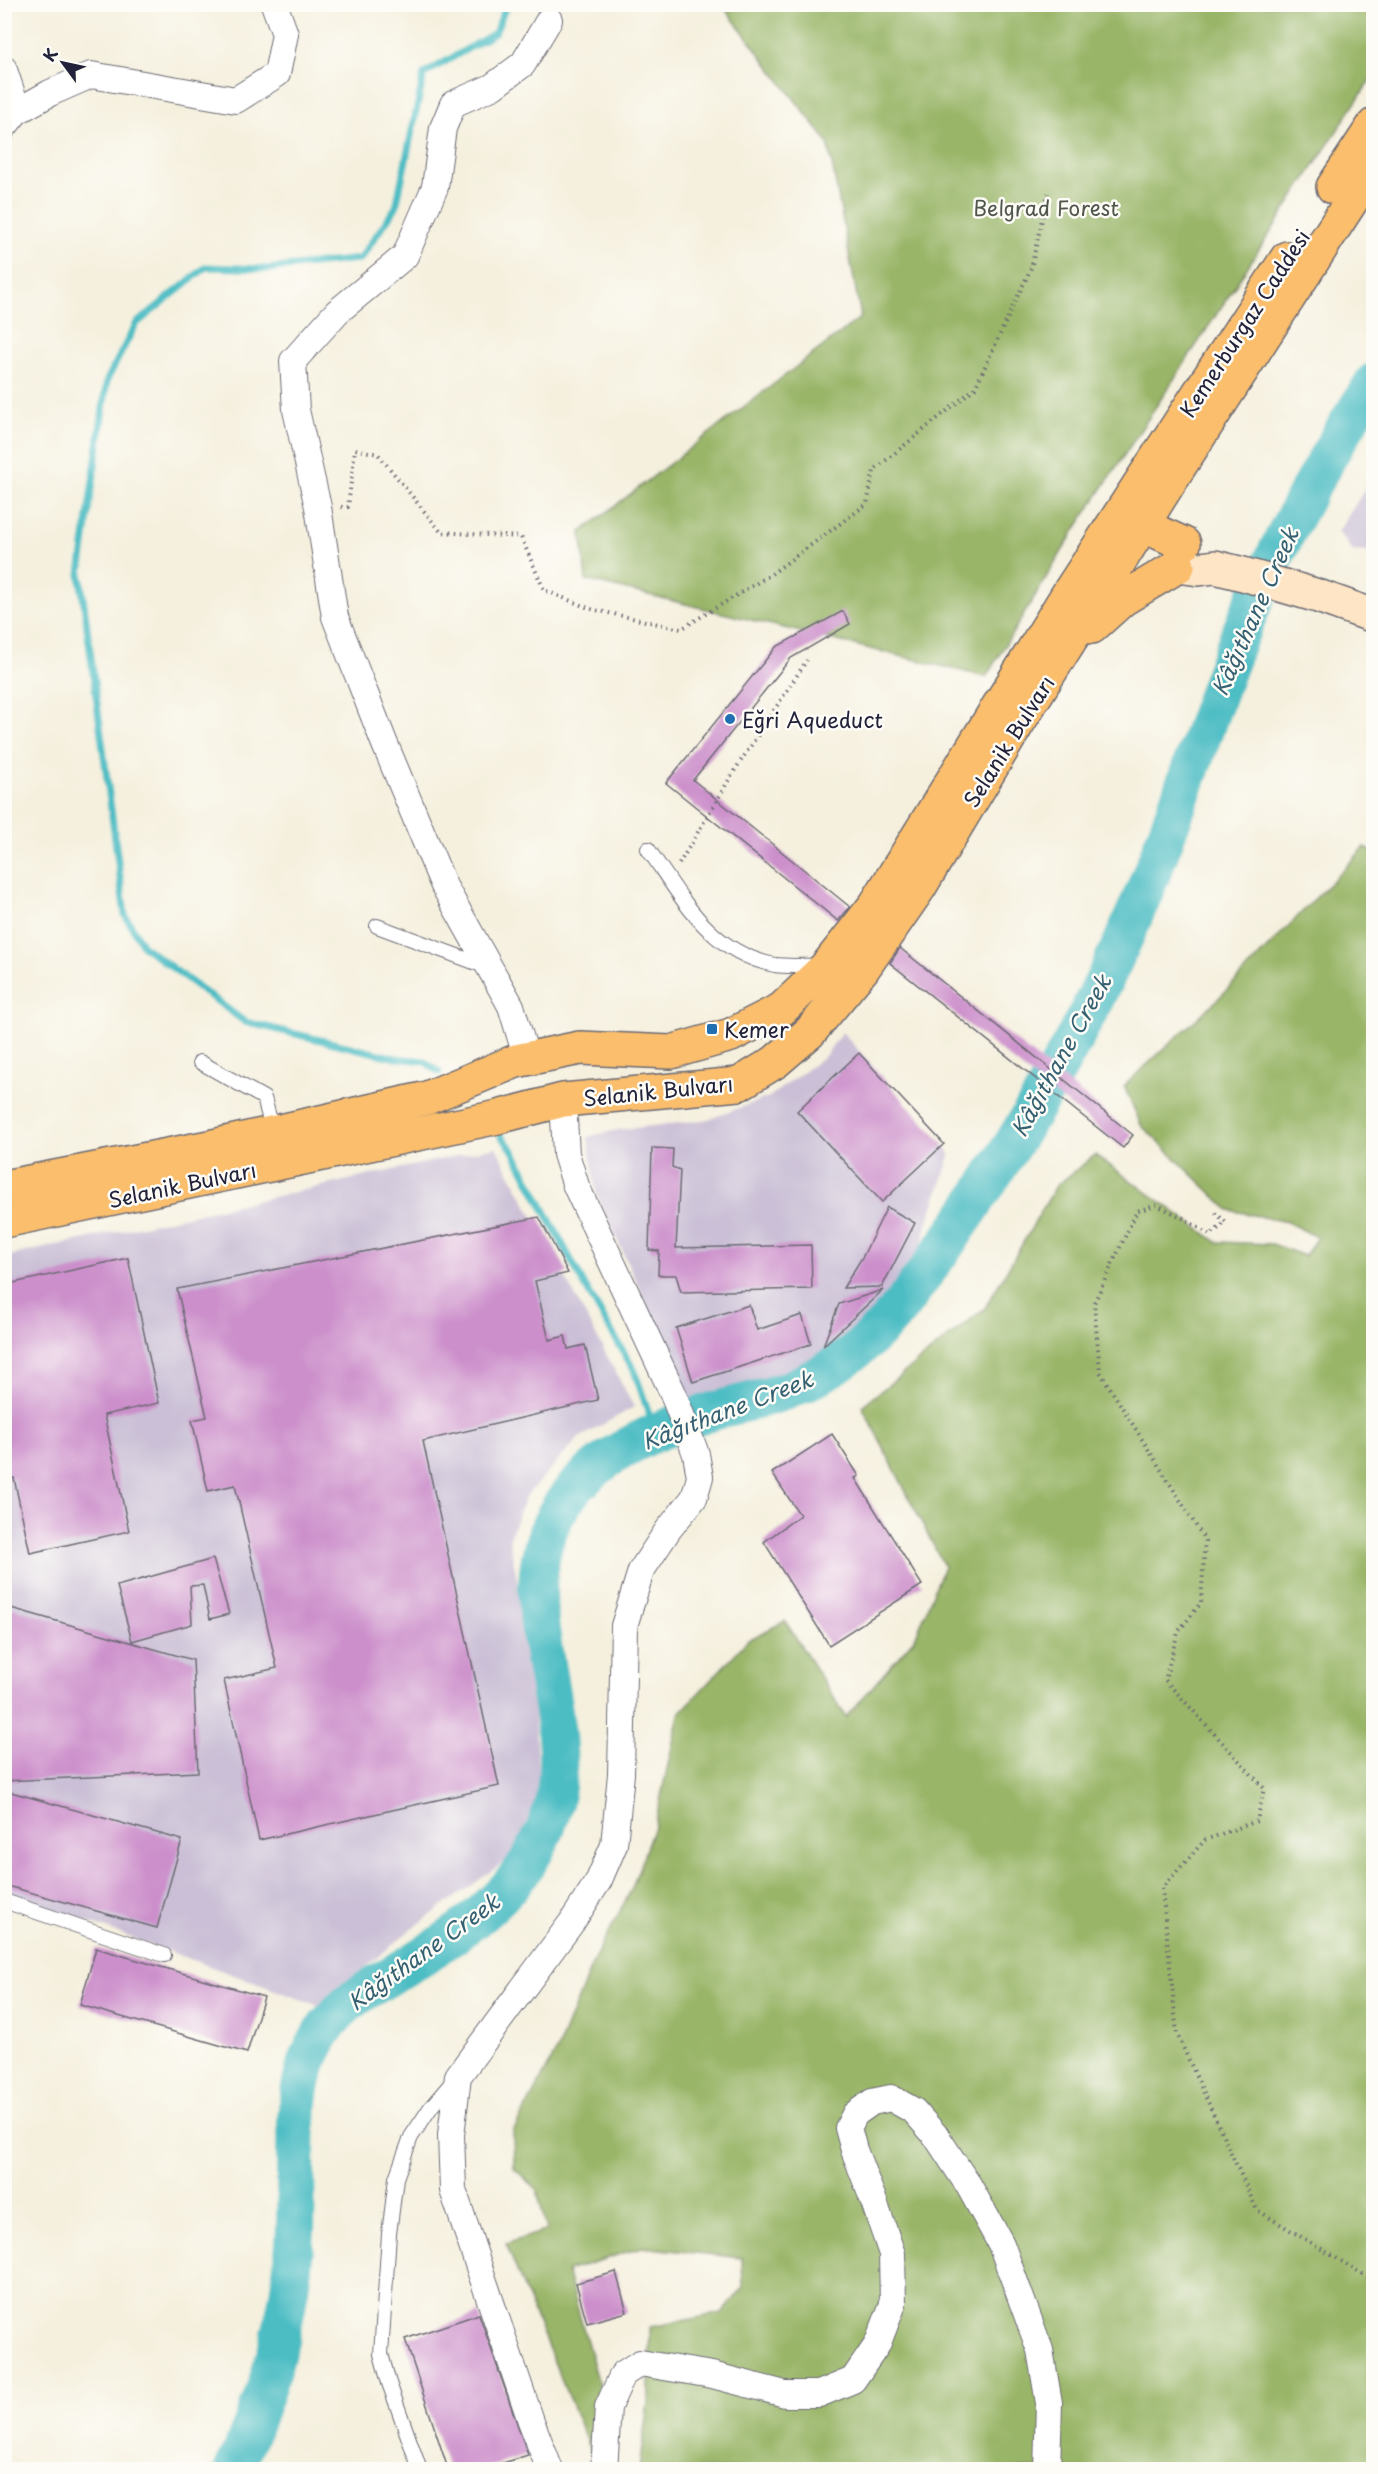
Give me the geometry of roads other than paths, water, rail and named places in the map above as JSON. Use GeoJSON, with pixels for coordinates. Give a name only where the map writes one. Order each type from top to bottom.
{"type":"FeatureCollection","features":[{"type":"Feature","properties":{"kind":"main road","name":"Kemerburgaz Caddesi"},"geometry":{"type":"LineString","coordinates":[[1130,530],[1374,125]]}},
{"type":"Feature","properties":{"kind":"main road","name":"Kemerburgaz Caddesi"},"geometry":{"type":"LineString","coordinates":[[1130,530],[1174,475],[1374,166]]}},
{"type":"Feature","properties":{"kind":"main road"},"geometry":{"type":"LineString","coordinates":[[1174,475],[1173,499],[1181,555]]}},
{"type":"Feature","properties":{"kind":"main road"},"geometry":{"type":"LineString","coordinates":[[1130,530],[1150,556],[1181,555],[1199,569],[1229,571],[1318,596],[1374,616]]}},
{"type":"Feature","properties":{"kind":"main road","name":"Selanik Bulvarı"},"geometry":{"type":"LineString","coordinates":[[4,1221],[498,1117],[563,1100],[739,1084],[775,1062],[810,1032],[862,970],[919,888],[1061,656],[1130,530]]}},
{"type":"Feature","properties":{"kind":"main road","name":"Selanik Bulvarı"},"geometry":{"type":"LineString","coordinates":[[4,1187],[426,1098],[522,1060],[580,1048],[671,1052],[731,1035],[782,1009],[827,966],[876,904],[1014,679],[1130,530]]}},
{"type":"Feature","properties":{"kind":"main road"},"geometry":{"type":"LineString","coordinates":[[1061,656],[1124,599],[1181,555]]}},
{"type":"Feature","properties":{"kind":"main road"},"geometry":{"type":"LineString","coordinates":[[522,1060],[550,1084],[563,1100],[609,1067],[671,1052]]}},
{"type":"Feature","properties":{"kind":"street"},"geometry":{"type":"LineString","coordinates":[[4,127],[16,112],[50,93],[91,75],[236,100],[277,74],[285,34],[274,4]]}},
{"type":"Feature","properties":{"kind":"street"},"geometry":{"type":"LineString","coordinates":[[522,1060],[511,1006],[444,886],[388,753],[335,617],[318,507],[296,410],[292,361],[337,312],[405,256],[435,186],[443,128],[453,104],[492,87],[523,64],[549,20]]}},
{"type":"Feature","properties":{"kind":"street"},"geometry":{"type":"LineString","coordinates":[[550,2469],[531,2421],[453,2190],[451,2135],[458,2076],[572,1922],[600,1880],[614,1845],[621,1774],[624,1626],[641,1571],[668,1530],[694,1498],[700,1477],[696,1454],[672,1390],[576,1186],[566,1154],[563,1100]]}},
{"type":"Feature","properties":{"kind":"street"},"geometry":{"type":"LineString","coordinates":[[604,2469],[608,2407],[623,2374],[640,2363],[712,2375],[785,2394],[819,2394],[853,2380],[877,2345],[893,2304],[892,2254],[848,2128],[855,2114],[872,2102],[891,2098],[914,2111],[936,2136],[969,2186],[1001,2244],[1040,2350],[1049,2403],[1047,2469]]}},
{"type":"Feature","properties":{"kind":"lane"},"geometry":{"type":"LineString","coordinates":[[4,60],[9,66],[23,108]]}},
{"type":"Feature","properties":{"kind":"lane"},"geometry":{"type":"LineString","coordinates":[[648,849],[697,917],[716,939],[737,953],[776,965],[827,966]]}},
{"type":"Feature","properties":{"kind":"lane"},"geometry":{"type":"LineString","coordinates":[[377,926],[492,969]]}},
{"type":"Feature","properties":{"kind":"lane"},"geometry":{"type":"LineString","coordinates":[[200,1062],[264,1098],[273,1132]]}},
{"type":"Feature","properties":{"kind":"lane"},"geometry":{"type":"LineString","coordinates":[[4,1901],[164,1955]]}},
{"type":"Feature","properties":{"kind":"lane"},"geometry":{"type":"LineString","coordinates":[[420,2469],[381,2354],[389,2234],[396,2178],[411,2137],[431,2107],[458,2076]]}},
{"type":"Feature","properties":{"kind":"waterway"},"geometry":{"type":"LineString","coordinates":[[439,1072],[424,1061],[396,1058],[245,1022],[143,946],[125,915],[80,574],[107,380],[136,324],[206,267],[267,269],[360,259],[396,207],[424,74],[495,33],[507,4]]}},
{"type":"Feature","properties":{"kind":"waterway","name":"Kâğıthane Creek"},"geometry":{"type":"LineString","coordinates":[[233,2470],[267,2385],[288,2298],[295,2237],[297,2116],[305,2070],[313,2049],[329,2023],[348,2004],[444,1942],[489,1907],[526,1865],[551,1813],[557,1778],[557,1741],[540,1630],[538,1594],[540,1558],[551,1524],[564,1502],[580,1482],[620,1451],[643,1438],[690,1419],[788,1390],[822,1373],[854,1352],[895,1313],[941,1252],[1005,1157],[1064,1058],[1091,1007],[1139,904],[1251,607],[1299,508],[1335,444],[1374,382]]}},
{"type":"Feature","properties":{"kind":"waterway"},"geometry":{"type":"LineString","coordinates":[[501,1136],[512,1149],[586,1288],[634,1370],[656,1434]]}},
{"type":"Feature","properties":{"kind":"place","name":"Eğri Aqueduct"},"geometry":{"type":"Point","coordinates":[730,719]}},
{"type":"Feature","properties":{"kind":"place","name":"Kemer"},"geometry":{"type":"Point","coordinates":[712,1029]}},
{"type":"Feature","properties":{"kind":"park label","name":"Belgrad Forest"},"geometry":{"type":"Point","coordinates":[1046,207]}}]}
